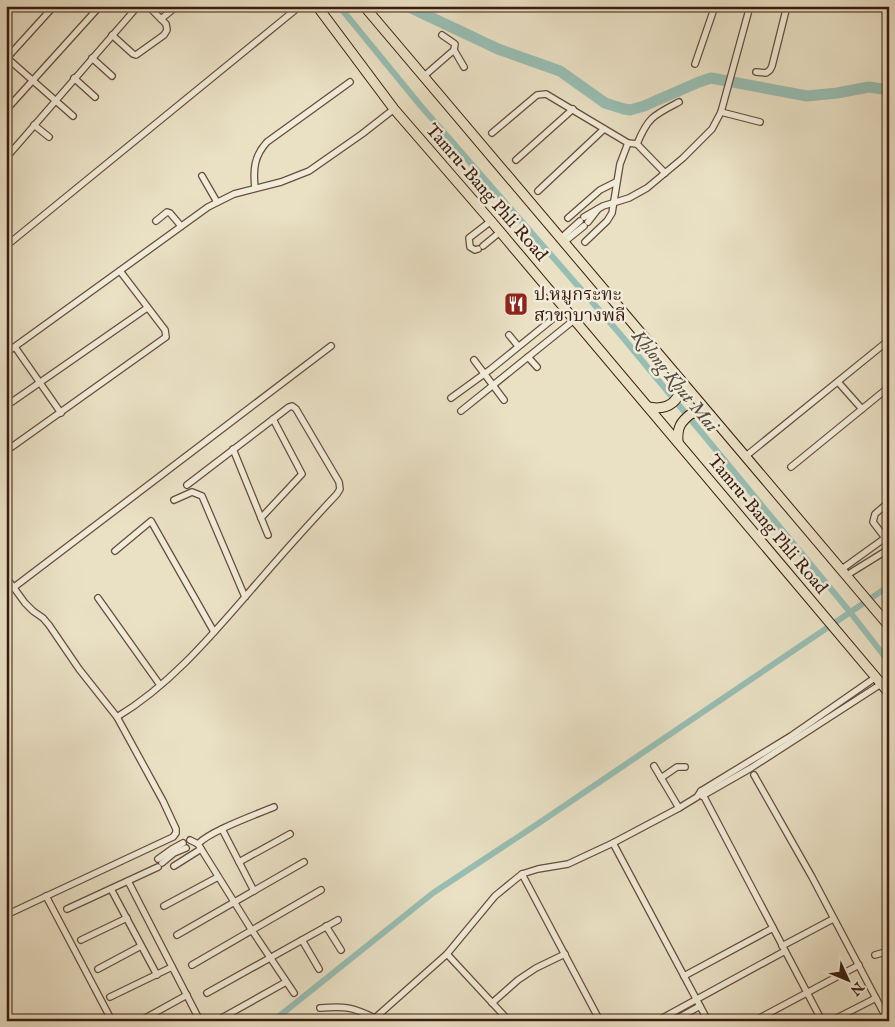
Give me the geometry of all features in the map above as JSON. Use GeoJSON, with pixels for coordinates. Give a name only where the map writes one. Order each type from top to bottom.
{"type":"FeatureCollection","features":[{"type":"Feature","properties":{"kind":"main road","name":"Tamru-Bang Phli Road"},"geometry":{"type":"LineString","coordinates":[[317,6],[394,109],[491,221],[889,693]]}},
{"type":"Feature","properties":{"kind":"main road","name":"Tamru-Bang Phli Road"},"geometry":{"type":"LineString","coordinates":[[364,6],[422,77],[511,179],[561,241],[889,626]]}},
{"type":"Feature","properties":{"kind":"main road"},"geometry":{"type":"LineString","coordinates":[[648,407],[665,407],[674,401],[680,393],[681,386],[678,378]]}},
{"type":"Feature","properties":{"kind":"main road"},"geometry":{"type":"LineString","coordinates":[[678,443],[677,433],[683,419],[692,413],[710,415]]}},
{"type":"Feature","properties":{"kind":"street"},"geometry":{"type":"LineString","coordinates":[[6,12],[12,6]]}},
{"type":"Feature","properties":{"kind":"street"},"geometry":{"type":"LineString","coordinates":[[54,6],[6,58],[73,116]]}},
{"type":"Feature","properties":{"kind":"street"},"geometry":{"type":"LineString","coordinates":[[6,110],[100,6]]}},
{"type":"Feature","properties":{"kind":"street"},"geometry":{"type":"LineString","coordinates":[[6,158],[138,6]]}},
{"type":"Feature","properties":{"kind":"street"},"geometry":{"type":"LineString","coordinates":[[112,35],[132,54],[136,55],[167,32],[166,24],[148,6]]}},
{"type":"Feature","properties":{"kind":"street"},"geometry":{"type":"LineString","coordinates":[[161,19],[177,6]]}},
{"type":"Feature","properties":{"kind":"street"},"geometry":{"type":"LineString","coordinates":[[6,246],[300,6]]}},
{"type":"Feature","properties":{"kind":"street"},"geometry":{"type":"LineString","coordinates":[[695,64],[715,6]]}},
{"type":"Feature","properties":{"kind":"street"},"geometry":{"type":"LineString","coordinates":[[561,241],[598,210],[629,198],[647,188],[712,129],[721,112],[750,8],[742,6]]}},
{"type":"Feature","properties":{"kind":"street"},"geometry":{"type":"LineString","coordinates":[[756,72],[766,73],[770,70],[786,6]]}},
{"type":"Feature","properties":{"kind":"street"},"geometry":{"type":"LineString","coordinates":[[442,35],[455,44],[454,50],[464,67]]}},
{"type":"Feature","properties":{"kind":"street"},"geometry":{"type":"LineString","coordinates":[[422,77],[454,50]]}},
{"type":"Feature","properties":{"kind":"street"},"geometry":{"type":"LineString","coordinates":[[92,58],[112,76]]}},
{"type":"Feature","properties":{"kind":"street"},"geometry":{"type":"LineString","coordinates":[[74,78],[95,97]]}},
{"type":"Feature","properties":{"kind":"street"},"geometry":{"type":"LineString","coordinates":[[255,188],[253,173],[256,158],[267,142],[350,82]]}},
{"type":"Feature","properties":{"kind":"street"},"geometry":{"type":"LineString","coordinates":[[492,133],[537,95],[546,94],[628,143],[637,144],[665,173]]}},
{"type":"Feature","properties":{"kind":"street"},"geometry":{"type":"LineString","coordinates":[[637,144],[643,128],[650,118],[679,102]]}},
{"type":"Feature","properties":{"kind":"street"},"geometry":{"type":"LineString","coordinates":[[6,352],[217,202],[234,194],[281,182],[309,171],[394,109]]}},
{"type":"Feature","properties":{"kind":"street"},"geometry":{"type":"LineString","coordinates":[[516,160],[573,109]]}},
{"type":"Feature","properties":{"kind":"street"},"geometry":{"type":"LineString","coordinates":[[721,112],[760,122]]}},
{"type":"Feature","properties":{"kind":"street"},"geometry":{"type":"LineString","coordinates":[[34,125],[49,138]]}},
{"type":"Feature","properties":{"kind":"street"},"geometry":{"type":"LineString","coordinates":[[538,191],[604,129]]}},
{"type":"Feature","properties":{"kind":"street"},"geometry":{"type":"LineString","coordinates":[[585,242],[607,221],[612,213],[620,164],[628,143]]}},
{"type":"Feature","properties":{"kind":"street"},"geometry":{"type":"LineString","coordinates":[[202,176],[217,202]]}},
{"type":"Feature","properties":{"kind":"street"},"geometry":{"type":"LineString","coordinates":[[568,218],[600,190],[616,182]]}},
{"type":"Feature","properties":{"kind":"street"},"geometry":{"type":"LineString","coordinates":[[156,221],[167,212],[181,226]]}},
{"type":"Feature","properties":{"kind":"street"},"geometry":{"type":"LineString","coordinates":[[491,221],[469,238],[470,247],[475,250],[500,232]]}},
{"type":"Feature","properties":{"kind":"street"},"geometry":{"type":"LineString","coordinates":[[6,451],[164,339],[165,330],[120,271]]}},
{"type":"Feature","properties":{"kind":"street"},"geometry":{"type":"LineString","coordinates":[[6,406],[147,308]]}},
{"type":"Feature","properties":{"kind":"street"},"geometry":{"type":"LineString","coordinates":[[451,398],[484,374],[564,308]]}},
{"type":"Feature","properties":{"kind":"street"},"geometry":{"type":"LineString","coordinates":[[461,411],[574,320]]}},
{"type":"Feature","properties":{"kind":"street"},"geometry":{"type":"LineString","coordinates":[[509,335],[518,346]]}},
{"type":"Feature","properties":{"kind":"street"},"geometry":{"type":"LineString","coordinates":[[746,456],[889,340]]}},
{"type":"Feature","properties":{"kind":"street"},"geometry":{"type":"LineString","coordinates":[[13,588],[330,346]]}},
{"type":"Feature","properties":{"kind":"street"},"geometry":{"type":"LineString","coordinates":[[15,347],[60,414]]}},
{"type":"Feature","properties":{"kind":"street"},"geometry":{"type":"LineString","coordinates":[[528,357],[536,367]]}},
{"type":"Feature","properties":{"kind":"street"},"geometry":{"type":"LineString","coordinates":[[474,360],[504,400]]}},
{"type":"Feature","properties":{"kind":"street"},"geometry":{"type":"LineString","coordinates":[[838,382],[862,409]]}},
{"type":"Feature","properties":{"kind":"street"},"geometry":{"type":"LineString","coordinates":[[791,467],[889,387]]}},
{"type":"Feature","properties":{"kind":"street"},"geometry":{"type":"LineString","coordinates":[[117,717],[145,698],[182,666],[337,494],[340,488],[339,482],[294,407],[289,407],[273,418],[187,484]]}},
{"type":"Feature","properties":{"kind":"street"},"geometry":{"type":"LineString","coordinates":[[261,518],[302,474],[273,418]]}},
{"type":"Feature","properties":{"kind":"street"},"geometry":{"type":"LineString","coordinates":[[233,449],[268,535]]}},
{"type":"Feature","properties":{"kind":"street"},"geometry":{"type":"LineString","coordinates":[[174,500],[192,492],[202,496],[245,597]]}},
{"type":"Feature","properties":{"kind":"street"},"geometry":{"type":"LineString","coordinates":[[844,572],[887,540],[872,522],[872,517],[889,502]]}},
{"type":"Feature","properties":{"kind":"street"},"geometry":{"type":"LineString","coordinates":[[115,550],[151,521],[214,632]]}},
{"type":"Feature","properties":{"kind":"street"},"geometry":{"type":"LineString","coordinates":[[844,572],[889,549]]}},
{"type":"Feature","properties":{"kind":"street"},"geometry":{"type":"LineString","coordinates":[[6,577],[29,607],[49,625],[79,669],[117,717],[163,801],[176,829],[174,837],[6,915]]}},
{"type":"Feature","properties":{"kind":"street"},"geometry":{"type":"LineString","coordinates":[[98,598],[160,685]]}},
{"type":"Feature","properties":{"kind":"street"},"geometry":{"type":"LineString","coordinates":[[320,1008],[346,1006],[356,1008],[377,1020],[447,954],[494,896],[522,874],[568,864],[613,843],[679,808],[701,794],[751,768],[878,680]]}},
{"type":"Feature","properties":{"kind":"street"},"geometry":{"type":"LineString","coordinates":[[654,766],[679,808]]}},
{"type":"Feature","properties":{"kind":"street"},"geometry":{"type":"LineString","coordinates":[[661,778],[677,767],[685,767]]}},
{"type":"Feature","properties":{"kind":"street"},"geometry":{"type":"LineString","coordinates":[[754,775],[860,965],[888,1021]]}},
{"type":"Feature","properties":{"kind":"street"},"geometry":{"type":"LineString","coordinates":[[701,794],[822,1021]]}},
{"type":"Feature","properties":{"kind":"street"},"geometry":{"type":"LineString","coordinates":[[67,908],[150,870],[173,851],[192,845],[222,829],[274,806]]}},
{"type":"Feature","properties":{"kind":"street"},"geometry":{"type":"LineString","coordinates":[[222,829],[254,892]]}},
{"type":"Feature","properties":{"kind":"street"},"geometry":{"type":"LineString","coordinates":[[239,862],[290,834]]}},
{"type":"Feature","properties":{"kind":"street"},"geometry":{"type":"LineString","coordinates":[[165,841],[173,851]]}},
{"type":"Feature","properties":{"kind":"street"},"geometry":{"type":"LineString","coordinates":[[613,843],[708,1021]]}},
{"type":"Feature","properties":{"kind":"street"},"geometry":{"type":"LineString","coordinates":[[174,866],[192,845]]}},
{"type":"Feature","properties":{"kind":"street"},"geometry":{"type":"LineString","coordinates":[[192,845],[218,877],[251,930],[294,992]]}},
{"type":"Feature","properties":{"kind":"street"},"geometry":{"type":"LineString","coordinates":[[177,934],[304,862]]}},
{"type":"Feature","properties":{"kind":"street"},"geometry":{"type":"LineString","coordinates":[[522,874],[600,1021]]}},
{"type":"Feature","properties":{"kind":"street"},"geometry":{"type":"LineString","coordinates":[[164,906],[218,877]]}},
{"type":"Feature","properties":{"kind":"street"},"geometry":{"type":"LineString","coordinates":[[128,881],[200,1021]]}},
{"type":"Feature","properties":{"kind":"street"},"geometry":{"type":"LineString","coordinates":[[111,889],[157,975]]}},
{"type":"Feature","properties":{"kind":"street"},"geometry":{"type":"LineString","coordinates":[[192,965],[321,890]]}},
{"type":"Feature","properties":{"kind":"street"},"geometry":{"type":"LineString","coordinates":[[46,896],[112,1021]]}},
{"type":"Feature","properties":{"kind":"street"},"geometry":{"type":"LineString","coordinates":[[81,940],[127,918]]}},
{"type":"Feature","properties":{"kind":"street"},"geometry":{"type":"LineString","coordinates":[[657,1021],[833,919]]}},
{"type":"Feature","properties":{"kind":"street"},"geometry":{"type":"LineString","coordinates":[[207,993],[338,920]]}},
{"type":"Feature","properties":{"kind":"street"},"geometry":{"type":"LineString","coordinates":[[326,926],[341,950]]}},
{"type":"Feature","properties":{"kind":"street"},"geometry":{"type":"LineString","coordinates":[[684,976],[773,928]]}},
{"type":"Feature","properties":{"kind":"street"},"geometry":{"type":"LineString","coordinates":[[302,940],[319,969]]}},
{"type":"Feature","properties":{"kind":"street"},"geometry":{"type":"LineString","coordinates":[[98,969],[141,946]]}},
{"type":"Feature","properties":{"kind":"street"},"geometry":{"type":"LineString","coordinates":[[875,954],[889,951]]}},
{"type":"Feature","properties":{"kind":"street"},"geometry":{"type":"LineString","coordinates":[[447,954],[509,1021]]}},
{"type":"Feature","properties":{"kind":"street"},"geometry":{"type":"LineString","coordinates":[[492,1003],[518,980],[536,968],[565,954]]}},
{"type":"Feature","properties":{"kind":"street"},"geometry":{"type":"LineString","coordinates":[[754,1021],[860,965]]}},
{"type":"Feature","properties":{"kind":"street"},"geometry":{"type":"LineString","coordinates":[[110,998],[172,967]]}},
{"type":"Feature","properties":{"kind":"street"},"geometry":{"type":"LineString","coordinates":[[220,1019],[286,982]]}},
{"type":"Feature","properties":{"kind":"street"},"geometry":{"type":"LineString","coordinates":[[140,1021],[187,995]]}},
{"type":"Feature","properties":{"kind":"street"},"geometry":{"type":"LineString","coordinates":[[831,1021],[876,998]]}},
{"type":"Feature","properties":{"kind":"street"},"geometry":{"type":"LineString","coordinates":[[673,1021],[700,1006]]}},
{"type":"Feature","properties":{"kind":"waterway","name":"Khlong Khut Mai"},"geometry":{"type":"LineString","coordinates":[[339,6],[420,105],[620,334],[850,612],[889,662]]}},
{"type":"Feature","properties":{"kind":"waterway"},"geometry":{"type":"LineString","coordinates":[[407,6],[498,49],[560,71],[605,103],[624,109],[630,110],[644,106],[711,78],[807,96],[869,87],[889,90]]}},
{"type":"Feature","properties":{"kind":"waterway"},"geometry":{"type":"LineString","coordinates":[[273,1021],[433,893],[889,586]]}},
{"type":"Feature","properties":{"kind":"place","name":"ป.หมูกระทะ สาขาบางพลี"},"geometry":{"type":"Point","coordinates":[516,304]}}]}
